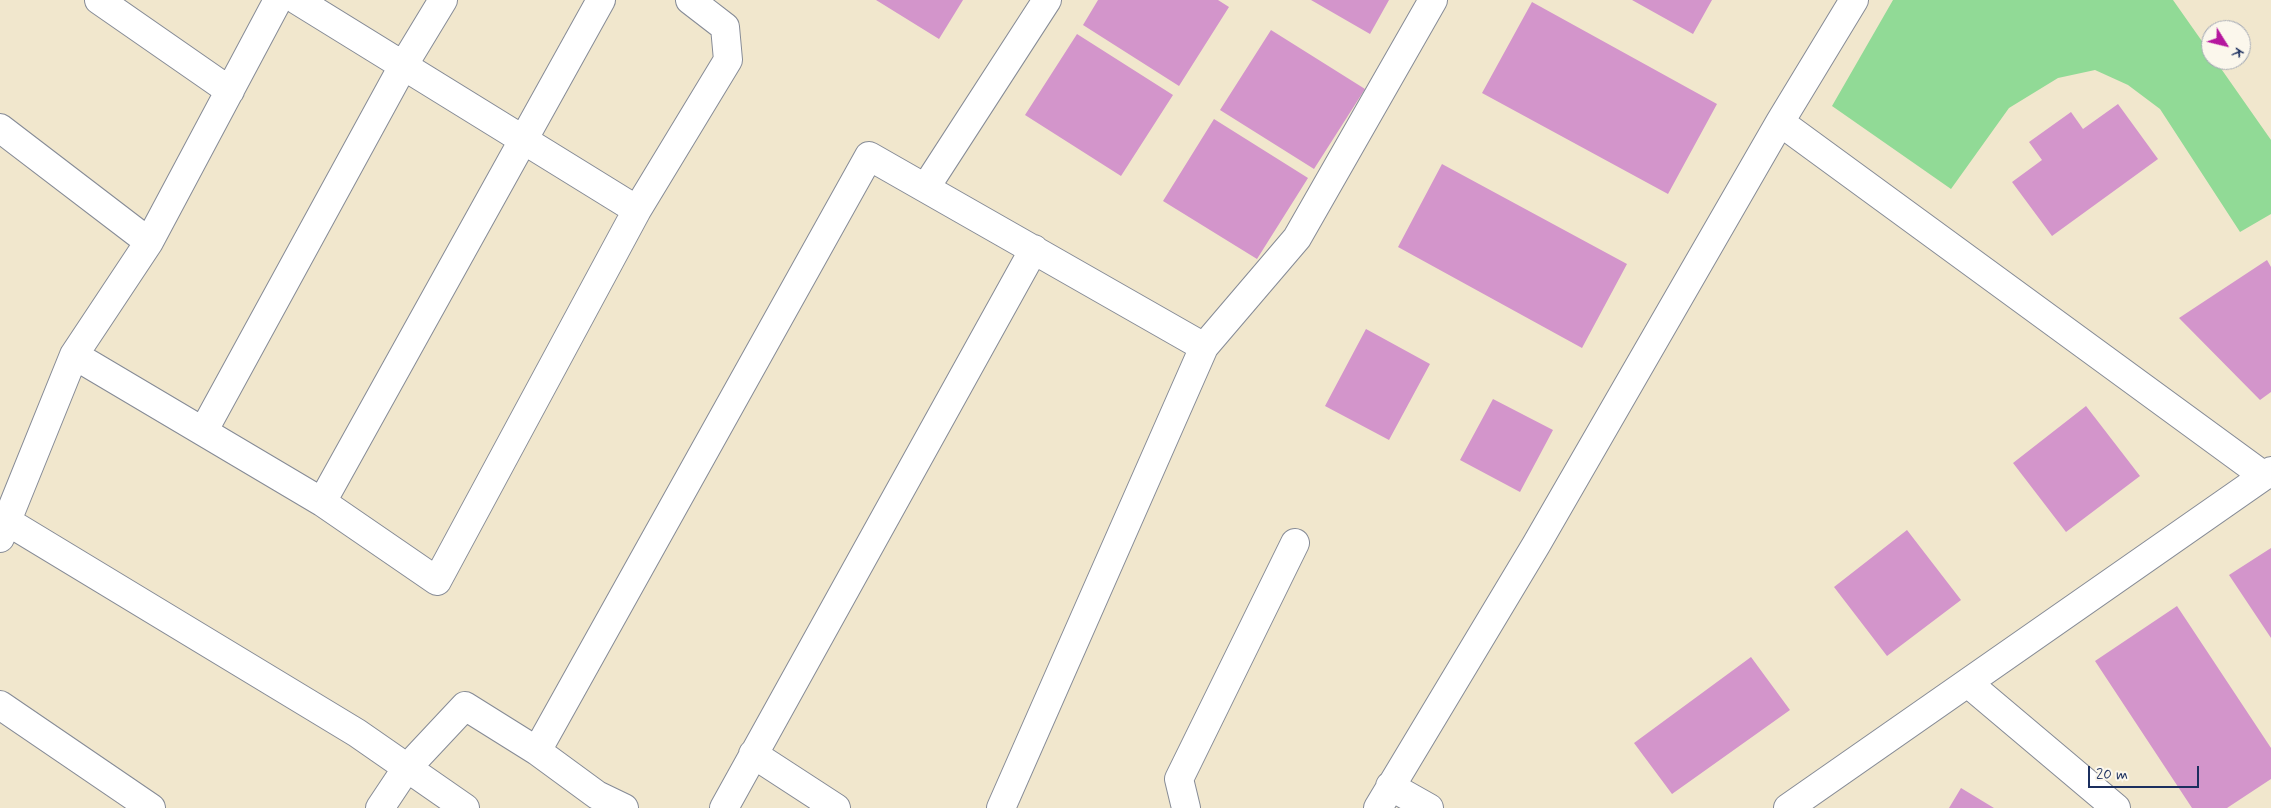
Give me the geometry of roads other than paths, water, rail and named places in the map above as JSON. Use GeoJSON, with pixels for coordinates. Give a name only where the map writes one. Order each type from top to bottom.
{"type":"FeatureCollection","features":[{"type":"Feature","properties":{"kind":"street"},"geometry":{"type":"LineString","coordinates":[[99,0],[230,91]]}},
{"type":"Feature","properties":{"kind":"street"},"geometry":{"type":"LineString","coordinates":[[278,0],[149,242],[74,355],[2,525],[357,733],[406,769],[465,808]]}},
{"type":"Feature","properties":{"kind":"street"},"geometry":{"type":"LineString","coordinates":[[297,0],[523,142],[637,210]]}},
{"type":"Feature","properties":{"kind":"street"},"geometry":{"type":"LineString","coordinates":[[204,430],[403,66],[443,0]]}},
{"type":"Feature","properties":{"kind":"street"},"geometry":{"type":"LineString","coordinates":[[322,502],[601,0]]}},
{"type":"Feature","properties":{"kind":"street"},"geometry":{"type":"LineString","coordinates":[[74,355],[204,430],[322,502],[437,581],[637,210],[728,60],[725,27],[690,0]]}},
{"type":"Feature","properties":{"kind":"street"},"geometry":{"type":"LineString","coordinates":[[926,187],[1047,0]]}},
{"type":"Feature","properties":{"kind":"street"},"geometry":{"type":"LineString","coordinates":[[1002,808],[1204,347],[1297,238],[1433,0]]}},
{"type":"Feature","properties":{"kind":"street"},"geometry":{"type":"LineString","coordinates":[[1429,808],[1384,797],[1536,545],[1780,122],[1854,0]]}},
{"type":"Feature","properties":{"kind":"street"},"geometry":{"type":"LineString","coordinates":[[1780,122],[2268,474],[1969,684],[1788,808]]}},
{"type":"Feature","properties":{"kind":"street"},"geometry":{"type":"LineString","coordinates":[[0,128],[149,242]]}},
{"type":"Feature","properties":{"kind":"street"},"geometry":{"type":"LineString","coordinates":[[537,751],[870,156],[1204,347]]}},
{"type":"Feature","properties":{"kind":"street"},"geometry":{"type":"LineString","coordinates":[[724,808],[1034,250]]}},
{"type":"Feature","properties":{"kind":"street"},"geometry":{"type":"LineString","coordinates":[[1186,808],[1179,779],[1294,543]]}},
{"type":"Feature","properties":{"kind":"street"},"geometry":{"type":"LineString","coordinates":[[1969,684],[2116,808]]}},
{"type":"Feature","properties":{"kind":"street"},"geometry":{"type":"LineString","coordinates":[[0,705],[152,808]]}},
{"type":"Feature","properties":{"kind":"street"},"geometry":{"type":"LineString","coordinates":[[380,808],[406,769],[465,706],[537,751],[592,801],[624,808]]}},
{"type":"Feature","properties":{"kind":"street"},"geometry":{"type":"LineString","coordinates":[[753,754],[836,808]]}}]}
